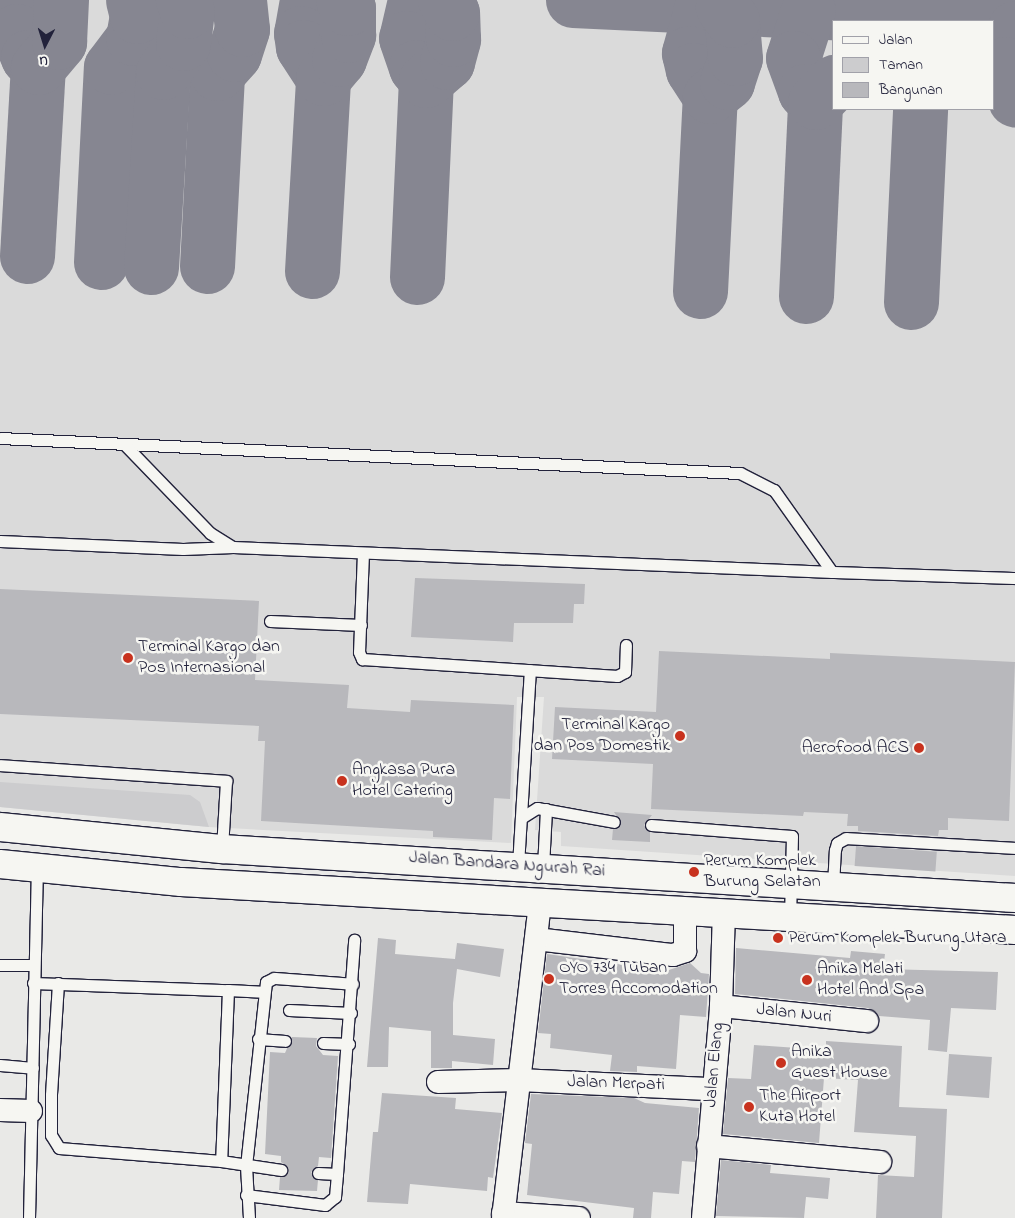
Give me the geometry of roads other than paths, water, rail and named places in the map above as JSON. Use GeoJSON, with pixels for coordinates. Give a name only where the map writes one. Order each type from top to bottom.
{"type":"FeatureCollection","features":[{"type":"Feature","properties":{"kind":"street","name":"Jalan Bandara Ngurah Rai"},"geometry":{"type":"LineString","coordinates":[[0,827],[222,850],[531,866],[1015,898]]}},
{"type":"Feature","properties":{"kind":"street","name":"Jalan Bandara Ngurah Rai"},"geometry":{"type":"LineString","coordinates":[[0,864],[190,882],[685,910],[723,922],[790,916],[1015,930]]}},
{"type":"Feature","properties":{"kind":"street"},"geometry":{"type":"LineString","coordinates":[[540,901],[503,1216],[579,1218]]}},
{"type":"Feature","properties":{"kind":"street"},"geometry":{"type":"LineString","coordinates":[[685,910],[685,951]]}},
{"type":"Feature","properties":{"kind":"street"},"geometry":{"type":"LineString","coordinates":[[536,939],[665,956],[685,951],[723,922]]}},
{"type":"Feature","properties":{"kind":"street","name":"Jalan Elang"},"geometry":{"type":"LineString","coordinates":[[703,1218],[721,1006],[723,922]]}},
{"type":"Feature","properties":{"kind":"street","name":"Jalan Nuri"},"geometry":{"type":"LineString","coordinates":[[721,1006],[867,1021]]}},
{"type":"Feature","properties":{"kind":"street","name":"Jalan Merpati"},"geometry":{"type":"LineString","coordinates":[[438,1082],[519,1080],[713,1088]]}},
{"type":"Feature","properties":{"kind":"street"},"geometry":{"type":"LineString","coordinates":[[0,1110],[31,1111]]}},
{"type":"Feature","properties":{"kind":"street"},"geometry":{"type":"LineString","coordinates":[[708,1146],[880,1162]]}},
{"type":"Feature","properties":{"kind":"lane"},"geometry":{"type":"LineString","coordinates":[[0,438],[126,446],[740,473],[774,490],[832,572]]}},
{"type":"Feature","properties":{"kind":"lane"},"geometry":{"type":"LineString","coordinates":[[126,446],[210,533],[233,546]]}},
{"type":"Feature","properties":{"kind":"lane"},"geometry":{"type":"LineString","coordinates":[[0,541],[183,549],[233,546],[363,553],[1015,578]]}},
{"type":"Feature","properties":{"kind":"lane"},"geometry":{"type":"LineString","coordinates":[[363,553],[360,656],[366,660],[622,676],[626,645]]}},
{"type":"Feature","properties":{"kind":"lane"},"geometry":{"type":"LineString","coordinates":[[270,621],[360,625]]}},
{"type":"Feature","properties":{"kind":"lane"},"geometry":{"type":"LineString","coordinates":[[530,670],[522,818],[531,866]]}},
{"type":"Feature","properties":{"kind":"lane"},"geometry":{"type":"LineString","coordinates":[[0,765],[226,781],[222,850]]}},
{"type":"Feature","properties":{"kind":"lane"},"geometry":{"type":"LineString","coordinates":[[522,818],[537,808],[614,822]]}},
{"type":"Feature","properties":{"kind":"lane"},"geometry":{"type":"LineString","coordinates":[[531,866],[546,809]]}},
{"type":"Feature","properties":{"kind":"lane"},"geometry":{"type":"LineString","coordinates":[[651,825],[788,834],[794,842],[790,916]]}},
{"type":"Feature","properties":{"kind":"lane"},"geometry":{"type":"LineString","coordinates":[[833,886],[835,850],[846,838],[1015,848]]}},
{"type":"Feature","properties":{"kind":"lane"},"geometry":{"type":"LineString","coordinates":[[29,1218],[37,869]]}},
{"type":"Feature","properties":{"kind":"lane"},"geometry":{"type":"LineString","coordinates":[[246,1195],[325,1205],[335,1197],[349,1044],[354,940]]}},
{"type":"Feature","properties":{"kind":"lane"},"geometry":{"type":"LineString","coordinates":[[0,965],[34,965]]}},
{"type":"Feature","properties":{"kind":"lane"},"geometry":{"type":"LineString","coordinates":[[248,1218],[246,1166],[262,992],[266,982],[274,978],[353,984]]}},
{"type":"Feature","properties":{"kind":"lane"},"geometry":{"type":"LineString","coordinates":[[33,983],[262,992]]}},
{"type":"Feature","properties":{"kind":"lane"},"geometry":{"type":"LineString","coordinates":[[58,983],[51,1095],[51,1135],[55,1144],[66,1151],[221,1161],[281,1170]]}},
{"type":"Feature","properties":{"kind":"lane"},"geometry":{"type":"LineString","coordinates":[[221,1161],[228,990]]}},
{"type":"Feature","properties":{"kind":"lane"},"geometry":{"type":"LineString","coordinates":[[289,1010],[351,1014]]}},
{"type":"Feature","properties":{"kind":"lane"},"geometry":{"type":"LineString","coordinates":[[258,1039],[285,1041]]}},
{"type":"Feature","properties":{"kind":"lane"},"geometry":{"type":"LineString","coordinates":[[323,1043],[349,1044]]}},
{"type":"Feature","properties":{"kind":"lane"},"geometry":{"type":"LineString","coordinates":[[0,1065],[33,1068]]}},
{"type":"Feature","properties":{"kind":"lane"},"geometry":{"type":"LineString","coordinates":[[318,1173],[338,1174]]}},
{"type":"Feature","properties":{"kind":"place","name":"Terminal Kargo dan Pos Internasional"},"geometry":{"type":"Point","coordinates":[128,658]}},
{"type":"Feature","properties":{"kind":"place","name":"Terminal Kargo dan Pos Domestik"},"geometry":{"type":"Point","coordinates":[680,736]}},
{"type":"Feature","properties":{"kind":"place","name":"Aerofood ACS"},"geometry":{"type":"Point","coordinates":[919,748]}},
{"type":"Feature","properties":{"kind":"place","name":"Angkasa Pura Hotel Catering"},"geometry":{"type":"Point","coordinates":[342,781]}},
{"type":"Feature","properties":{"kind":"place","name":"Perum Komplek Burung Selatan"},"geometry":{"type":"Point","coordinates":[694,872]}},
{"type":"Feature","properties":{"kind":"place","name":"Perum Komplek Burung Utara"},"geometry":{"type":"Point","coordinates":[778,938]}},
{"type":"Feature","properties":{"kind":"place","name":"OYO 734 Tuban Torres Accomodation"},"geometry":{"type":"Point","coordinates":[549,979]}},
{"type":"Feature","properties":{"kind":"place","name":"Anika Melati Hotel And Spa"},"geometry":{"type":"Point","coordinates":[807,980]}},
{"type":"Feature","properties":{"kind":"place","name":"Anika Guest House"},"geometry":{"type":"Point","coordinates":[781,1063]}},
{"type":"Feature","properties":{"kind":"place","name":"The Airport Kuta Hotel"},"geometry":{"type":"Point","coordinates":[749,1107]}}]}
